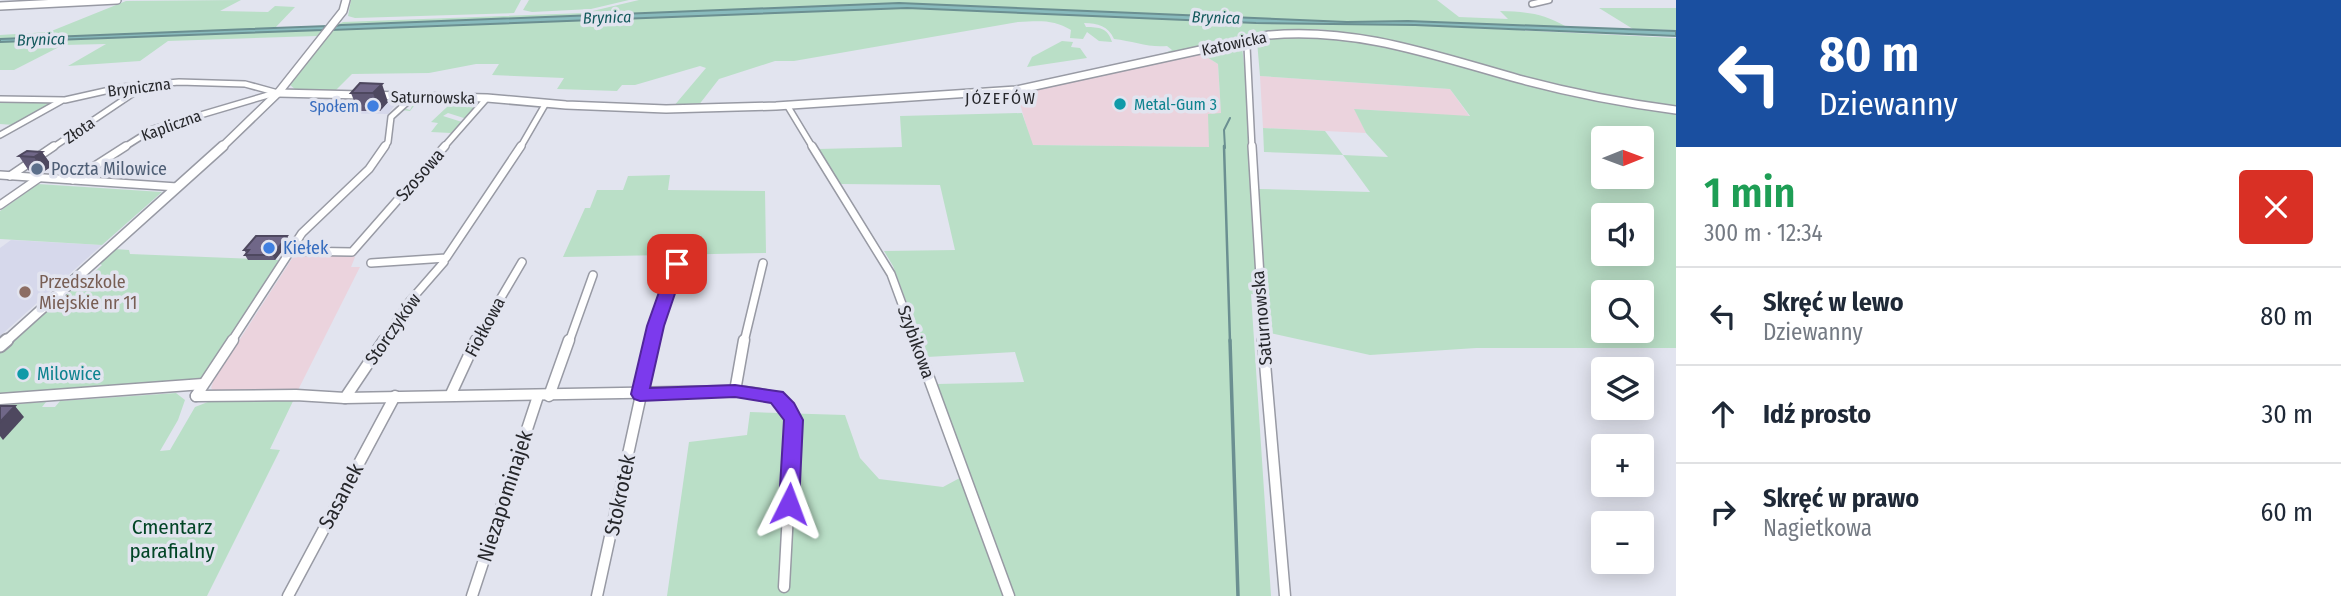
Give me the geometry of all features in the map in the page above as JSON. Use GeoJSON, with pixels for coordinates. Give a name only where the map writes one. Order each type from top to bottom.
{"type":"FeatureCollection","features":[{"type":"Feature","properties":{"kind":"street"},"geometry":{"type":"LineString","coordinates":[[0,6],[117,0]]}},
{"type":"Feature","properties":{"kind":"street"},"geometry":{"type":"LineString","coordinates":[[0,346],[247,125],[278,93],[345,8],[346,0]]}},
{"type":"Feature","properties":{"kind":"street"},"geometry":{"type":"LineString","coordinates":[[1532,4],[1549,0]]}},
{"type":"Feature","properties":{"kind":"street","name":"Katowicka"},"geometry":{"type":"LineString","coordinates":[[787,106],[1016,90],[1292,32],[1362,37],[1577,94],[1676,110]]}},
{"type":"Feature","properties":{"kind":"street","name":"Saturnowska"},"geometry":{"type":"LineString","coordinates":[[1242,41],[1247,46],[1260,299],[1285,596]]}},
{"type":"Feature","properties":{"kind":"street","name":"Bryniczna"},"geometry":{"type":"LineString","coordinates":[[0,99],[64,100],[147,84],[206,82],[263,88],[278,93]]}},
{"type":"Feature","properties":{"kind":"street","name":"Złota"},"geometry":{"type":"LineString","coordinates":[[10,176],[147,84]]}},
{"type":"Feature","properties":{"kind":"street","name":"Saturnowska"},"geometry":{"type":"LineString","coordinates":[[278,93],[487,98],[694,109],[787,106]]}},
{"type":"Feature","properties":{"kind":"street","name":"Kapliczna"},"geometry":{"type":"LineString","coordinates":[[73,180],[153,129],[262,94],[278,93]]}},
{"type":"Feature","properties":{"kind":"street"},"geometry":{"type":"LineString","coordinates":[[414,96],[391,117],[388,142],[374,163],[309,223],[196,396],[296,395],[345,398],[735,391],[776,397],[787,407],[793,420],[785,587]]}},
{"type":"Feature","properties":{"kind":"street","name":"Szosowa"},"geometry":{"type":"LineString","coordinates":[[290,251],[352,252],[487,98]]}},
{"type":"Feature","properties":{"kind":"street"},"geometry":{"type":"LineString","coordinates":[[0,135],[64,100]]}},
{"type":"Feature","properties":{"kind":"street"},"geometry":{"type":"LineString","coordinates":[[371,263],[445,260],[526,139],[546,103]]}},
{"type":"Feature","properties":{"kind":"street","name":"Szybikowa"},"geometry":{"type":"LineString","coordinates":[[787,106],[891,274],[1009,596]]}},
{"type":"Feature","properties":{"kind":"street"},"geometry":{"type":"LineString","coordinates":[[0,175],[177,187]]}},
{"type":"Feature","properties":{"kind":"street"},"geometry":{"type":"LineString","coordinates":[[0,205],[39,178]]}},
{"type":"Feature","properties":{"kind":"street","name":"Storczyków"},"geometry":{"type":"LineString","coordinates":[[345,398],[410,301],[445,260]]}},
{"type":"Feature","properties":{"kind":"street","name":"Fiołkowa"},"geometry":{"type":"LineString","coordinates":[[451,394],[481,328],[523,262]]}},
{"type":"Feature","properties":{"kind":"street"},"geometry":{"type":"LineString","coordinates":[[735,391],[746,329],[763,263]]}},
{"type":"Feature","properties":{"kind":"street","name":"Stokrotek"},"geometry":{"type":"LineString","coordinates":[[597,596],[656,326],[677,264]]}},
{"type":"Feature","properties":{"kind":"street","name":"Niezapominajek"},"geometry":{"type":"LineString","coordinates":[[472,596],[544,396],[593,275]]}},
{"type":"Feature","properties":{"kind":"street"},"geometry":{"type":"LineString","coordinates":[[0,399],[203,384]]}},
{"type":"Feature","properties":{"kind":"street","name":"Sasanek"},"geometry":{"type":"LineString","coordinates":[[288,596],[395,396]]}},
{"type":"Feature","properties":{"kind":"shaded area","name":"Metal-Gum 3"},"geometry":{"type":"Polygon","coordinates":[[[1202,54],[1218,64],[1221,114],[1210,147],[1032,145],[1017,94],[1202,54]]]}},
{"type":"Feature","properties":{"kind":"shaded area"},"geometry":{"type":"Polygon","coordinates":[[[1260,76],[1450,89],[1470,117],[1355,109],[1366,133],[1263,128],[1260,76]]]}},
{"type":"Feature","properties":{"kind":"shaded area"},"geometry":{"type":"Polygon","coordinates":[[[320,99],[399,100],[388,114],[307,113],[320,99]]]}},
{"type":"Feature","properties":{"kind":"shaded area","name":"Przedszkole Miejskie nr 11"},"geometry":{"type":"Polygon","coordinates":[[[11,240],[102,245],[0,336],[0,248],[11,240]]]}},
{"type":"Feature","properties":{"kind":"shaded area"},"geometry":{"type":"Polygon","coordinates":[[[349,253],[355,257],[351,267],[360,267],[297,392],[216,393],[211,388],[214,379],[295,254],[349,253]]]}},
{"type":"Feature","properties":{"kind":"green space"},"geometry":{"type":"Polygon","coordinates":[[[241,0],[220,11],[268,12],[275,6],[295,7],[275,28],[0,39],[0,35],[49,32],[126,1],[241,0]]]}},
{"type":"Feature","properties":{"kind":"green space"},"geometry":{"type":"Polygon","coordinates":[[[351,0],[521,0],[514,13],[355,18],[348,16],[351,0]]]}},
{"type":"Feature","properties":{"kind":"green space"},"geometry":{"type":"Polygon","coordinates":[[[529,0],[629,0],[591,9],[532,12],[523,10],[529,0]]]}},
{"type":"Feature","properties":{"kind":"green space"},"geometry":{"type":"Polygon","coordinates":[[[639,0],[1437,0],[1459,17],[1508,19],[1500,11],[1519,12],[1542,16],[1567,27],[1347,22],[899,3],[335,26],[343,22],[584,13],[639,0]]]}},
{"type":"Feature","properties":{"kind":"green space"},"geometry":{"type":"Polygon","coordinates":[[[878,8],[1255,23],[1415,25],[1676,38],[1676,107],[1595,96],[1377,38],[1319,29],[1280,30],[1164,56],[1162,54],[1172,50],[1167,46],[1114,39],[1106,28],[1098,25],[1084,23],[1086,27],[1105,31],[1112,42],[1099,41],[1087,32],[1083,39],[1070,38],[1071,30],[1065,26],[1039,21],[1018,22],[794,61],[775,61],[719,79],[698,106],[673,107],[706,68],[700,66],[635,85],[622,85],[617,91],[557,89],[564,78],[492,75],[499,64],[476,64],[429,73],[352,74],[334,92],[297,91],[289,84],[332,30],[878,8]]]}},
{"type":"Feature","properties":{"kind":"green space"},"geometry":{"type":"Polygon","coordinates":[[[1599,8],[1676,8],[1676,30],[1633,29],[1599,8]]]}},
{"type":"Feature","properties":{"kind":"green space"},"geometry":{"type":"Polygon","coordinates":[[[323,30],[317,36],[168,41],[140,61],[68,66],[106,44],[63,45],[14,70],[0,70],[0,42],[323,30]]]}},
{"type":"Feature","properties":{"kind":"green space"},"geometry":{"type":"Polygon","coordinates":[[[1289,35],[1337,36],[1379,43],[1569,96],[1676,112],[1676,348],[1476,348],[1370,355],[1270,333],[1266,296],[1251,294],[1271,596],[667,596],[689,442],[747,435],[750,412],[845,415],[860,458],[879,479],[943,487],[969,473],[937,384],[1024,382],[1015,352],[927,357],[893,266],[884,251],[955,250],[940,185],[840,184],[818,149],[902,147],[900,116],[1022,113],[1033,145],[1209,147],[1208,114],[1221,113],[1218,64],[1202,54],[1238,45],[1242,47],[1259,189],[1370,192],[1343,155],[1388,157],[1366,133],[1354,109],[1470,116],[1450,89],[1260,76],[1257,41],[1289,35]]]}},
{"type":"Feature","properties":{"kind":"green space"},"geometry":{"type":"Polygon","coordinates":[[[1062,41],[1073,42],[1071,47],[1080,48],[1087,58],[1027,67],[1032,57],[1062,41]]]}},
{"type":"Feature","properties":{"kind":"green space"},"geometry":{"type":"Polygon","coordinates":[[[473,99],[482,100],[467,119],[448,113],[443,116],[462,122],[451,133],[431,132],[438,123],[431,122],[447,107],[445,104],[411,103],[414,106],[410,111],[401,110],[410,110],[412,106],[407,106],[411,101],[472,103],[473,99]]]}},
{"type":"Feature","properties":{"kind":"green space"},"geometry":{"type":"Polygon","coordinates":[[[0,101],[57,102],[14,125],[0,124],[0,101]]]}},
{"type":"Feature","properties":{"kind":"green space"},"geometry":{"type":"Polygon","coordinates":[[[1263,128],[1325,131],[1343,155],[1264,152],[1263,128]]]}},
{"type":"Feature","properties":{"kind":"green space"},"geometry":{"type":"Polygon","coordinates":[[[670,175],[668,190],[765,191],[766,253],[563,257],[585,208],[590,208],[597,190],[623,190],[628,176],[670,175]]]}},
{"type":"Feature","properties":{"kind":"green space"},"geometry":{"type":"Polygon","coordinates":[[[38,184],[162,192],[102,245],[0,239],[0,211],[38,184]]]}},
{"type":"Feature","properties":{"kind":"green space"},"geometry":{"type":"Polygon","coordinates":[[[115,249],[129,250],[130,254],[280,260],[208,375],[196,380],[0,396],[0,350],[83,276],[91,275],[102,265],[98,263],[115,249]]]}},
{"type":"Feature","properties":{"kind":"green space","name":"Cmentarz parafialny"},"geometry":{"type":"Polygon","coordinates":[[[176,393],[185,400],[178,420],[160,451],[170,450],[195,407],[218,398],[295,397],[270,449],[280,450],[207,596],[0,596],[0,405],[46,402],[42,407],[55,407],[60,401],[176,393]]]}},
{"type":"Feature","properties":{"kind":"water","name":"Brynica"},"geometry":{"type":"Polygon","coordinates":[[[899,3],[1347,22],[1408,21],[1676,31],[1676,36],[1415,25],[1256,23],[907,8],[332,30],[341,25],[899,3]]]}},
{"type":"Feature","properties":{"kind":"water","name":"Brynica"},"geometry":{"type":"Polygon","coordinates":[[[326,26],[323,30],[0,42],[0,39],[326,26]]]}},
{"type":"Feature","properties":{"kind":"building"},"geometry":{"type":"Polygon","coordinates":[[[360,83],[382,84],[373,93],[351,93],[360,83]]]}},
{"type":"Feature","properties":{"kind":"building"},"geometry":{"type":"Polygon","coordinates":[[[27,151],[42,152],[34,157],[19,156],[27,151]]]}},
{"type":"Feature","properties":{"kind":"building"},"geometry":{"type":"Polygon","coordinates":[[[256,236],[287,236],[273,255],[245,255],[249,250],[244,250],[256,236]]]}},
{"type":"Feature","properties":{"kind":"building"},"geometry":{"type":"Polygon","coordinates":[[[0,406],[15,406],[0,422],[0,406]]]}},
{"type":"Feature","properties":{"kind":"waterway"},"geometry":{"type":"LineString","coordinates":[[1225,148],[1224,130],[1230,118]]}},
{"type":"Feature","properties":{"kind":"waterway"},"geometry":{"type":"LineString","coordinates":[[1224,146],[1230,342]]}},
{"type":"Feature","properties":{"kind":"waterway"},"geometry":{"type":"LineString","coordinates":[[1230,340],[1238,596]]}},
{"type":"Feature","properties":{"kind":"place","name":"Metal-Gum 3"},"geometry":{"type":"Point","coordinates":[1120,104]}},
{"type":"Feature","properties":{"kind":"place","name":"Społem"},"geometry":{"type":"Point","coordinates":[373,106]}},
{"type":"Feature","properties":{"kind":"place","name":"Poczta Milowice"},"geometry":{"type":"Point","coordinates":[37,169]}},
{"type":"Feature","properties":{"kind":"place","name":"Kiełek"},"geometry":{"type":"Point","coordinates":[269,248]}},
{"type":"Feature","properties":{"kind":"place","name":"Przedszkole Miejskie nr 11"},"geometry":{"type":"Point","coordinates":[25,292]}},
{"type":"Feature","properties":{"kind":"place","name":"Milowice"},"geometry":{"type":"Point","coordinates":[23,374]}},
{"type":"Feature","properties":{"kind":"district","name":"JÓZEFÓW"},"geometry":{"type":"Point","coordinates":[1001,98]}},
{"type":"Feature","properties":{"kind":"route"},"geometry":{"type":"LineString","coordinates":[[677,264],[656,326],[640,394],[735,391],[776,397],[787,407],[793,420],[789,504]]}}]}
